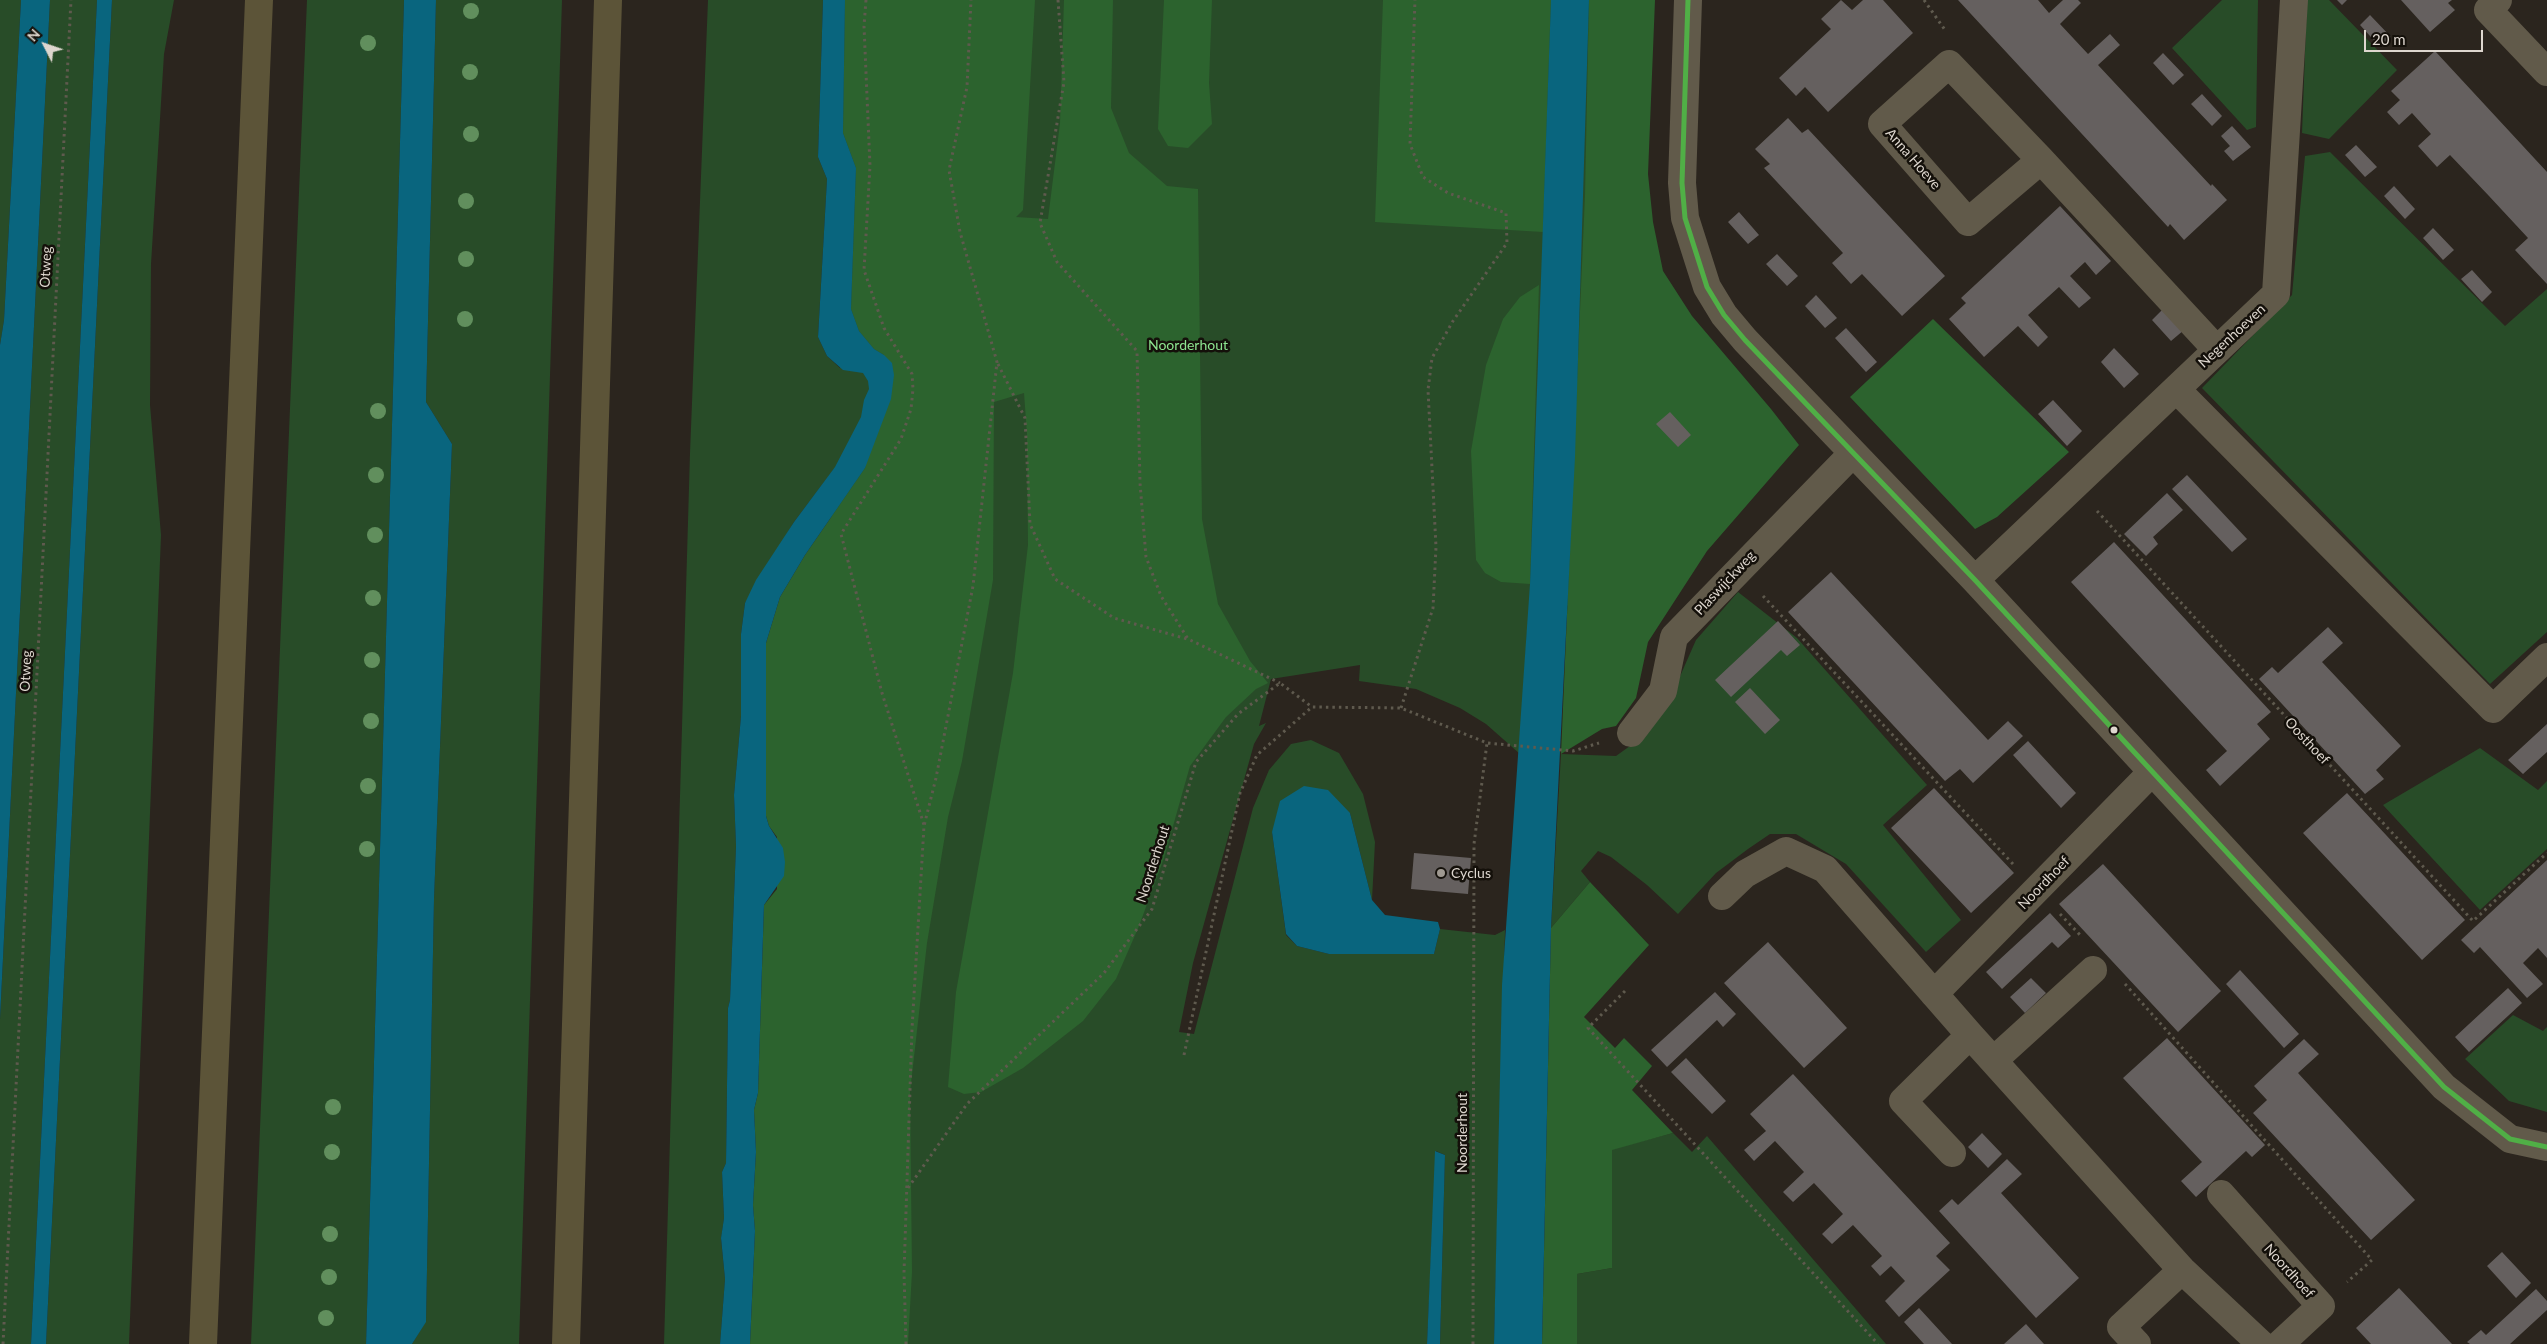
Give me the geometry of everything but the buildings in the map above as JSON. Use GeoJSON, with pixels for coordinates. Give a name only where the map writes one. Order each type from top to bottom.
{"type":"FeatureCollection","features":[{"type":"Feature","properties":{"kind":"highway"},"geometry":{"type":"LineString","coordinates":[[202,1344],[258,0]]}},
{"type":"Feature","properties":{"kind":"highway"},"geometry":{"type":"LineString","coordinates":[[566,1344],[608,0]]}},
{"type":"Feature","properties":{"kind":"street"},"geometry":{"type":"LineString","coordinates":[[1688,0],[1682,183],[1685,218],[1694,252],[1707,287],[1724,316],[1975,580],[2444,1087],[2510,1139],[2547,1147]]}},
{"type":"Feature","properties":{"kind":"street","name":"Negenhoeven"},"geometry":{"type":"LineString","coordinates":[[1975,580],[2276,294],[2294,0]]}},
{"type":"Feature","properties":{"kind":"street"},"geometry":{"type":"LineString","coordinates":[[2498,0],[2488,10],[2547,72]]}},
{"type":"Feature","properties":{"kind":"street","name":"Anna Hoeve"},"geometry":{"type":"LineString","coordinates":[[2041,160],[1968,222],[1882,124],[1949,64],[2041,160],[2217,350]]}},
{"type":"Feature","properties":{"kind":"street"},"geometry":{"type":"LineString","coordinates":[[2176,389],[2493,709],[2547,657]]}},
{"type":"Feature","properties":{"kind":"street","name":"Plaswijckweg"},"geometry":{"type":"LineString","coordinates":[[1630,733],[1663,691],[1674,637],[1853,452]]}},
{"type":"Feature","properties":{"kind":"street","name":"Noordhoef"},"geometry":{"type":"LineString","coordinates":[[1934,994],[2152,772]]}},
{"type":"Feature","properties":{"kind":"street"},"geometry":{"type":"LineString","coordinates":[[1722,896],[1745,874],[1786,851],[1825,869],[1970,1035],[2182,1270],[2261,1344]]}},
{"type":"Feature","properties":{"kind":"street"},"geometry":{"type":"LineString","coordinates":[[1994,1060],[2093,970]]}},
{"type":"Feature","properties":{"kind":"street"},"geometry":{"type":"LineString","coordinates":[[1952,1153],[1903,1101],[1970,1035]]}},
{"type":"Feature","properties":{"kind":"street","name":"Noordhoef"},"geometry":{"type":"LineString","coordinates":[[2221,1194],[2321,1306],[2280,1344]]}},
{"type":"Feature","properties":{"kind":"street"},"geometry":{"type":"LineString","coordinates":[[2136,1344],[2121,1327],[2182,1270]]}},
{"type":"Feature","properties":{"kind":"path","name":"Otweg"},"geometry":{"type":"LineString","coordinates":[[3,1344],[71,0]]}},
{"type":"Feature","properties":{"kind":"path"},"geometry":{"type":"LineString","coordinates":[[866,0],[864,26],[870,166],[864,270],[884,328],[912,374],[913,388],[911,409],[901,439],[841,534],[882,693],[917,798],[924,826]]}},
{"type":"Feature","properties":{"kind":"path"},"geometry":{"type":"LineString","coordinates":[[971,0],[967,87],[949,170],[960,232],[997,362],[1025,418],[1030,524],[1055,578],[1114,618],[1188,639],[1280,683],[1312,707],[1401,708],[1487,743],[1573,751]]}},
{"type":"Feature","properties":{"kind":"path"},"geometry":{"type":"LineString","coordinates":[[1058,0],[1064,82],[1040,223],[1057,262],[1136,351],[1140,483],[1146,557],[1161,596],[1188,639]]}},
{"type":"Feature","properties":{"kind":"path"},"geometry":{"type":"LineString","coordinates":[[1401,708],[1432,608],[1436,547],[1428,390],[1432,358],[1453,321],[1507,243],[1506,213],[1448,193],[1423,178],[1410,144],[1415,0]]}},
{"type":"Feature","properties":{"kind":"path"},"geometry":{"type":"LineString","coordinates":[[906,1344],[904,1273],[913,1020],[924,826],[936,778],[973,586],[997,362]]}},
{"type":"Feature","properties":{"kind":"path","name":"Oosthoef"},"geometry":{"type":"LineString","coordinates":[[2074,486],[2473,921],[2547,853]]}},
{"type":"Feature","properties":{"kind":"path","name":"Noorderhout"},"geometry":{"type":"LineString","coordinates":[[908,1188],[967,1104],[1104,973],[1152,908],[1196,762],[1238,714],[1280,683]]}},
{"type":"Feature","properties":{"kind":"path"},"geometry":{"type":"LineString","coordinates":[[1184,1055],[1240,792],[1257,755],[1312,707]]}},
{"type":"Feature","properties":{"kind":"path","name":"Noorderhout"},"geometry":{"type":"LineString","coordinates":[[1472,1344],[1474,844],[1487,743]]}},
{"type":"Feature","properties":{"kind":"path"},"geometry":{"type":"LineString","coordinates":[[1626,991],[1588,1028],[1878,1344]]}},
{"type":"Feature","properties":{"kind":"green space"},"geometry":{"type":"Polygon","coordinates":[[[0,0],[21,0],[4,320],[0,345],[0,0]]]}},
{"type":"Feature","properties":{"kind":"green space"},"geometry":{"type":"Polygon","coordinates":[[[50,0],[97,0],[31,1344],[0,1344],[0,1019],[50,0]]]}},
{"type":"Feature","properties":{"kind":"green space"},"geometry":{"type":"Polygon","coordinates":[[[112,0],[174,0],[164,54],[151,264],[150,405],[161,535],[129,1344],[46,1344],[112,0]]]}},
{"type":"Feature","properties":{"kind":"green space"},"geometry":{"type":"Polygon","coordinates":[[[307,0],[404,0],[366,1344],[251,1344],[307,0]]]}},
{"type":"Feature","properties":{"kind":"green space"},"geometry":{"type":"Polygon","coordinates":[[[436,0],[562,0],[519,1344],[412,1344],[426,1321],[434,899],[452,444],[426,402],[436,0]]]}},
{"type":"Feature","properties":{"kind":"green space","name":"Noorderhout"},"geometry":{"type":"Polygon","coordinates":[[[708,0],[823,0],[818,157],[827,179],[818,337],[827,356],[840,368],[837,0],[1634,0],[1570,604],[1527,632],[1520,754],[1486,724],[1460,708],[1416,689],[1359,681],[1360,665],[1271,679],[1259,726],[1266,723],[1254,744],[1193,963],[1179,1032],[1194,1034],[1253,808],[1269,770],[1291,744],[1311,740],[1339,753],[1363,794],[1375,842],[1372,900],[1350,813],[1272,832],[1286,935],[1297,946],[1329,954],[1434,954],[1440,929],[1495,935],[1505,930],[1494,1344],[1440,1344],[1445,1155],[1436,1151],[1427,1344],[787,1344],[834,469],[794,522],[745,603],[741,634],[741,716],[734,795],[736,846],[730,1000],[728,1008],[726,1163],[722,1172],[724,1218],[721,1239],[725,1279],[720,1344],[664,1344],[690,453],[708,0]]]}},
{"type":"Feature","properties":{"kind":"green space"},"geometry":{"type":"Polygon","coordinates":[[[845,0],[1035,0],[1023,210],[1016,217],[1048,219],[1060,123],[1064,0],[1113,0],[1111,108],[1129,153],[1167,186],[1198,189],[1202,519],[1218,604],[1250,661],[1268,683],[1256,689],[1226,717],[1190,766],[1164,858],[1139,926],[1116,979],[1083,1021],[1023,1068],[981,1092],[964,1094],[948,1087],[956,992],[1013,673],[1028,545],[1027,434],[1024,393],[994,402],[993,580],[962,761],[948,817],[927,943],[910,1092],[912,1272],[908,1344],[750,1344],[755,1231],[753,1205],[756,1152],[754,1110],[758,1093],[764,905],[777,889],[777,837],[769,826],[766,816],[766,643],[780,597],[805,555],[865,468],[884,355],[874,349],[859,331],[851,309],[856,168],[843,133],[845,0]]]}},
{"type":"Feature","properties":{"kind":"green space"},"geometry":{"type":"Polygon","coordinates":[[[1164,0],[1212,0],[1209,83],[1212,124],[1188,148],[1168,146],[1158,129],[1164,0]]]}},
{"type":"Feature","properties":{"kind":"green space"},"geometry":{"type":"Polygon","coordinates":[[[1383,0],[1551,0],[1543,232],[1375,222],[1383,0]]]}},
{"type":"Feature","properties":{"kind":"green space"},"geometry":{"type":"Polygon","coordinates":[[[1589,0],[1655,0],[1648,174],[1653,222],[1663,271],[1692,316],[1799,445],[1707,551],[1648,642],[1636,698],[1616,726],[1602,729],[1561,754],[1585,195],[1589,0]]]}},
{"type":"Feature","properties":{"kind":"green space"},"geometry":{"type":"Polygon","coordinates":[[[2222,0],[2258,0],[2256,127],[2247,130],[2172,48],[2222,0]]]}},
{"type":"Feature","properties":{"kind":"green space"},"geometry":{"type":"Polygon","coordinates":[[[2307,0],[2329,0],[2397,70],[2329,139],[2302,133],[2307,0]]]}},
{"type":"Feature","properties":{"kind":"green space"},"geometry":{"type":"Polygon","coordinates":[[[2330,152],[2505,326],[2547,289],[2547,632],[2490,684],[2202,388],[2292,295],[2305,156],[2330,152]]]}},
{"type":"Feature","properties":{"kind":"green space"},"geometry":{"type":"Polygon","coordinates":[[[1539,285],[1530,584],[1501,582],[1485,573],[1476,560],[1471,451],[1486,365],[1503,319],[1520,297],[1539,285]]]}},
{"type":"Feature","properties":{"kind":"green space"},"geometry":{"type":"Polygon","coordinates":[[[1933,319],[2069,452],[1997,517],[1975,529],[1850,397],[1933,319]]]}},
{"type":"Feature","properties":{"kind":"green space"},"geometry":{"type":"Polygon","coordinates":[[[1738,592],[1797,638],[1927,785],[1883,825],[1961,920],[1926,952],[1846,864],[1796,834],[1770,834],[1716,873],[1678,914],[1647,885],[1611,857],[1598,851],[1581,871],[1590,882],[1551,928],[1561,754],[1616,756],[1648,733],[1666,708],[1696,640],[1738,592]]]}},
{"type":"Feature","properties":{"kind":"green space"},"geometry":{"type":"Polygon","coordinates":[[[2480,748],[2538,790],[2547,781],[2547,849],[2480,910],[2383,805],[2480,748]]]}},
{"type":"Feature","properties":{"kind":"green space"},"geometry":{"type":"Polygon","coordinates":[[[1590,882],[1649,945],[1584,1017],[1615,1048],[1624,1038],[1652,1066],[1632,1090],[1673,1133],[1612,1150],[1612,1268],[1577,1274],[1577,1344],[1542,1344],[1551,928],[1590,882]]]}},
{"type":"Feature","properties":{"kind":"green space"},"geometry":{"type":"Polygon","coordinates":[[[2513,1015],[2543,1031],[2547,1027],[2547,1112],[2509,1101],[2465,1059],[2513,1015]]]}},
{"type":"Feature","properties":{"kind":"green space"},"geometry":{"type":"Polygon","coordinates":[[[1673,1133],[1692,1152],[1707,1136],[1886,1344],[1577,1344],[1577,1274],[1612,1268],[1612,1149],[1673,1133]]]}},
{"type":"Feature","properties":{"kind":"water"},"geometry":{"type":"Polygon","coordinates":[[[21,0],[50,0],[0,1019],[0,345],[4,320],[21,0]]]}},
{"type":"Feature","properties":{"kind":"water"},"geometry":{"type":"Polygon","coordinates":[[[97,0],[112,0],[46,1344],[31,1344],[97,0]]]}},
{"type":"Feature","properties":{"kind":"water"},"geometry":{"type":"Polygon","coordinates":[[[404,0],[436,0],[426,402],[452,444],[434,899],[426,1322],[412,1344],[366,1344],[404,0]]]}},
{"type":"Feature","properties":{"kind":"water"},"geometry":{"type":"Polygon","coordinates":[[[823,0],[845,0],[843,133],[856,168],[851,309],[859,331],[874,349],[892,363],[894,375],[891,399],[865,468],[805,555],[780,597],[766,643],[766,816],[769,826],[783,848],[785,862],[784,876],[764,905],[758,1093],[754,1110],[756,1152],[753,1205],[755,1231],[750,1344],[720,1344],[725,1279],[721,1238],[724,1218],[722,1172],[726,1163],[728,1008],[730,1000],[736,846],[734,795],[741,716],[741,634],[745,603],[756,580],[794,522],[835,467],[861,417],[864,400],[869,389],[868,381],[863,373],[843,370],[827,356],[818,337],[827,179],[818,157],[823,0]]]}},
{"type":"Feature","properties":{"kind":"water"},"geometry":{"type":"Polygon","coordinates":[[[1551,0],[1589,0],[1575,457],[1551,928],[1542,1344],[1494,1344],[1502,985],[1530,584],[1551,0]]]}},
{"type":"Feature","properties":{"kind":"water"},"geometry":{"type":"Polygon","coordinates":[[[1304,786],[1328,790],[1350,813],[1372,900],[1385,915],[1438,922],[1440,929],[1434,954],[1329,954],[1297,946],[1286,934],[1272,832],[1280,801],[1304,786]]]}},
{"type":"Feature","properties":{"kind":"water"},"geometry":{"type":"Polygon","coordinates":[[[1435,1151],[1445,1155],[1440,1344],[1427,1344],[1435,1151]]]}},
{"type":"Feature","properties":{"kind":"transit line"},"geometry":{"type":"LineString","coordinates":[[1688,0],[1682,183],[1685,218],[1707,287],[1724,315],[1745,340],[1975,580],[2444,1087],[2510,1139],[2547,1147]]}},
{"type":"Feature","properties":{"kind":"place","name":"Cyclus"},"geometry":{"type":"Point","coordinates":[1441,873]}}]}
